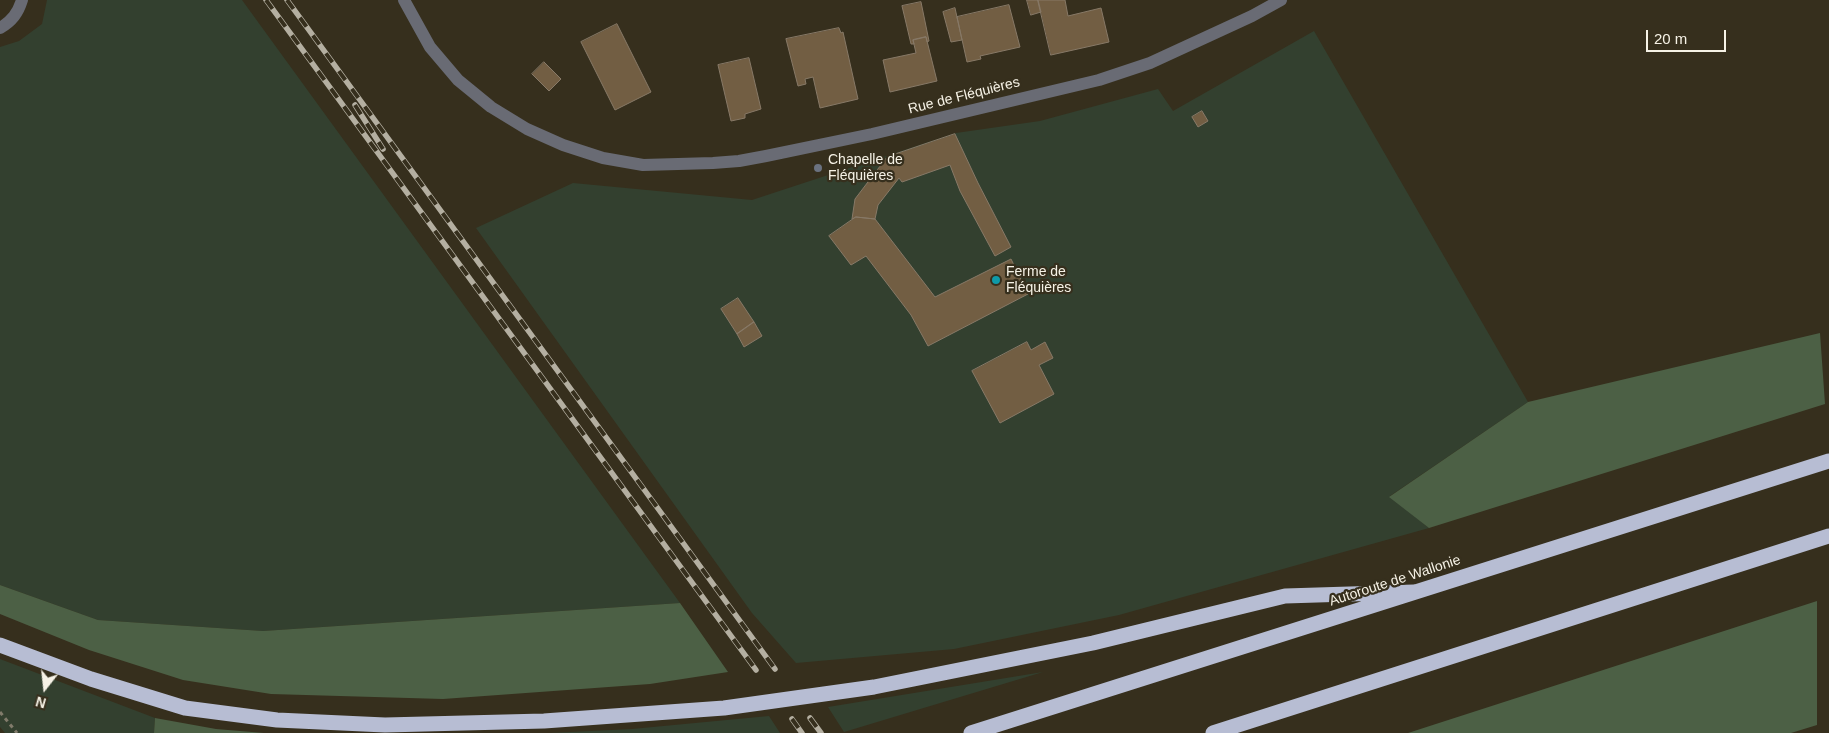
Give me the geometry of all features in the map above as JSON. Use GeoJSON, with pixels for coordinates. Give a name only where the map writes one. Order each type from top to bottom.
{"type":"FeatureCollection","features":[{"type":"Feature","properties":{"kind":"highway","name":"Autoroute de Wallonie"},"geometry":{"type":"LineString","coordinates":[[971,733],[1829,461]]}},
{"type":"Feature","properties":{"kind":"highway"},"geometry":{"type":"LineString","coordinates":[[1213,733],[1829,536]]}},
{"type":"Feature","properties":{"kind":"highway"},"geometry":{"type":"LineString","coordinates":[[0,645],[91,679],[185,708],[277,720],[385,725],[544,721],[724,708],[874,687],[1093,643],[1286,596],[1414,592]]}},
{"type":"Feature","properties":{"kind":"street"},"geometry":{"type":"LineString","coordinates":[[0,28],[8,24],[18,12],[22,0]]}},
{"type":"Feature","properties":{"kind":"street","name":"Rue de Fléquières"},"geometry":{"type":"LineString","coordinates":[[404,0],[436,54],[458,80],[491,108],[527,129],[563,145],[603,158],[638,164],[713,163],[766,156],[872,134],[1099,80],[1150,63],[1252,16],[1281,0]]}},
{"type":"Feature","properties":{"kind":"path"},"geometry":{"type":"LineString","coordinates":[[0,712],[17,733]]}},
{"type":"Feature","properties":{"kind":"green space"},"geometry":{"type":"Polygon","coordinates":[[[47,0],[242,0],[680,603],[263,631],[98,620],[0,585],[0,47],[19,41],[42,24],[47,0]]]}},
{"type":"Feature","properties":{"kind":"green space"},"geometry":{"type":"Polygon","coordinates":[[[1314,31],[1528,402],[1390,496],[1429,528],[1119,615],[954,649],[796,663],[752,613],[476,228],[573,183],[752,200],[956,133],[1040,121],[1158,89],[1173,111],[1314,31]]]}},
{"type":"Feature","properties":{"kind":"green space"},"geometry":{"type":"Polygon","coordinates":[[[1820,333],[1825,404],[1429,528],[1389,497],[1528,402],[1820,333]]]}},
{"type":"Feature","properties":{"kind":"green space"},"geometry":{"type":"Polygon","coordinates":[[[0,585],[98,620],[263,631],[680,603],[728,672],[650,684],[443,699],[271,694],[183,680],[89,650],[0,614],[0,585]]]}},
{"type":"Feature","properties":{"kind":"green space"},"geometry":{"type":"Polygon","coordinates":[[[1817,601],[1817,725],[1791,733],[1408,733],[1817,601]]]}},
{"type":"Feature","properties":{"kind":"green space"},"geometry":{"type":"Polygon","coordinates":[[[0,659],[155,718],[154,733],[5,733],[0,727],[0,659]]]}},
{"type":"Feature","properties":{"kind":"green space"},"geometry":{"type":"Polygon","coordinates":[[[1043,672],[844,732],[828,707],[1043,672]]]}},
{"type":"Feature","properties":{"kind":"green space"},"geometry":{"type":"Polygon","coordinates":[[[769,716],[780,733],[550,733],[632,729],[769,716]]]}},
{"type":"Feature","properties":{"kind":"green space"},"geometry":{"type":"Polygon","coordinates":[[[155,718],[216,729],[264,733],[154,733],[155,718]]]}},
{"type":"Feature","properties":{"kind":"building"},"geometry":{"type":"Polygon","coordinates":[[[1027,0],[1038,0],[1041,12],[1031,15],[1027,0]]]}},
{"type":"Feature","properties":{"kind":"building"},"geometry":{"type":"Polygon","coordinates":[[[1038,0],[1065,0],[1068,16],[1101,8],[1109,42],[1051,55],[1038,0]]]}},
{"type":"Feature","properties":{"kind":"building"},"geometry":{"type":"Polygon","coordinates":[[[921,2],[929,41],[927,42],[926,37],[913,40],[914,44],[911,44],[902,6],[921,2]]]}},
{"type":"Feature","properties":{"kind":"building"},"geometry":{"type":"Polygon","coordinates":[[[1009,5],[1020,47],[980,56],[981,59],[967,62],[957,17],[1009,5]]]}},
{"type":"Feature","properties":{"kind":"building"},"geometry":{"type":"Polygon","coordinates":[[[955,8],[962,40],[951,42],[943,12],[955,8]]]}},
{"type":"Feature","properties":{"kind":"building"},"geometry":{"type":"Polygon","coordinates":[[[617,24],[651,92],[615,110],[581,42],[617,24]]]}},
{"type":"Feature","properties":{"kind":"building"},"geometry":{"type":"Polygon","coordinates":[[[839,28],[841,33],[843,32],[858,99],[820,108],[813,77],[805,79],[806,84],[798,86],[786,39],[839,28]]]}},
{"type":"Feature","properties":{"kind":"building"},"geometry":{"type":"Polygon","coordinates":[[[926,37],[937,81],[890,92],[883,60],[916,53],[913,40],[926,37]]]}},
{"type":"Feature","properties":{"kind":"building"},"geometry":{"type":"Polygon","coordinates":[[[749,58],[761,109],[745,114],[745,118],[731,121],[718,65],[749,58]]]}},
{"type":"Feature","properties":{"kind":"building"},"geometry":{"type":"Polygon","coordinates":[[[544,62],[561,79],[549,91],[532,74],[544,62]]]}},
{"type":"Feature","properties":{"kind":"building"},"geometry":{"type":"Polygon","coordinates":[[[1202,111],[1208,121],[1198,127],[1192,117],[1202,111]]]}},
{"type":"Feature","properties":{"kind":"building","name":"Ferme de Fléquières"},"geometry":{"type":"Polygon","coordinates":[[[955,134],[1011,247],[995,256],[960,191],[950,165],[902,182],[899,178],[878,205],[875,219],[856,217],[852,219],[855,199],[887,157],[955,134]]]}},
{"type":"Feature","properties":{"kind":"building","name":"Ferme de Fléquières"},"geometry":{"type":"Polygon","coordinates":[[[856,217],[875,219],[935,297],[1011,259],[1028,294],[928,346],[911,315],[866,256],[851,265],[829,236],[856,217]]]}},
{"type":"Feature","properties":{"kind":"building"},"geometry":{"type":"Polygon","coordinates":[[[738,298],[754,322],[737,334],[721,309],[738,298]]]}},
{"type":"Feature","properties":{"kind":"building"},"geometry":{"type":"Polygon","coordinates":[[[754,322],[762,336],[744,347],[737,334],[754,322]]]}},
{"type":"Feature","properties":{"kind":"building"},"geometry":{"type":"Polygon","coordinates":[[[1027,342],[1031,350],[1045,342],[1053,358],[1039,365],[1054,394],[1000,423],[972,371],[1027,342]]]}},
{"type":"Feature","properties":{"kind":"railway"},"geometry":{"type":"LineString","coordinates":[[266,0],[756,670]]}},
{"type":"Feature","properties":{"kind":"railway"},"geometry":{"type":"LineString","coordinates":[[287,0],[775,669]]}},
{"type":"Feature","properties":{"kind":"railway"},"geometry":{"type":"LineString","coordinates":[[355,105],[383,149]]}},
{"type":"Feature","properties":{"kind":"railway"},"geometry":{"type":"LineString","coordinates":[[810,718],[821,733]]}},
{"type":"Feature","properties":{"kind":"railway"},"geometry":{"type":"LineString","coordinates":[[792,719],[802,733]]}},
{"type":"Feature","properties":{"kind":"place","name":"Chapelle de Fléquières"},"geometry":{"type":"Point","coordinates":[818,168]}},
{"type":"Feature","properties":{"kind":"place","name":"Ferme de Fléquières"},"geometry":{"type":"Point","coordinates":[996,280]}}]}
